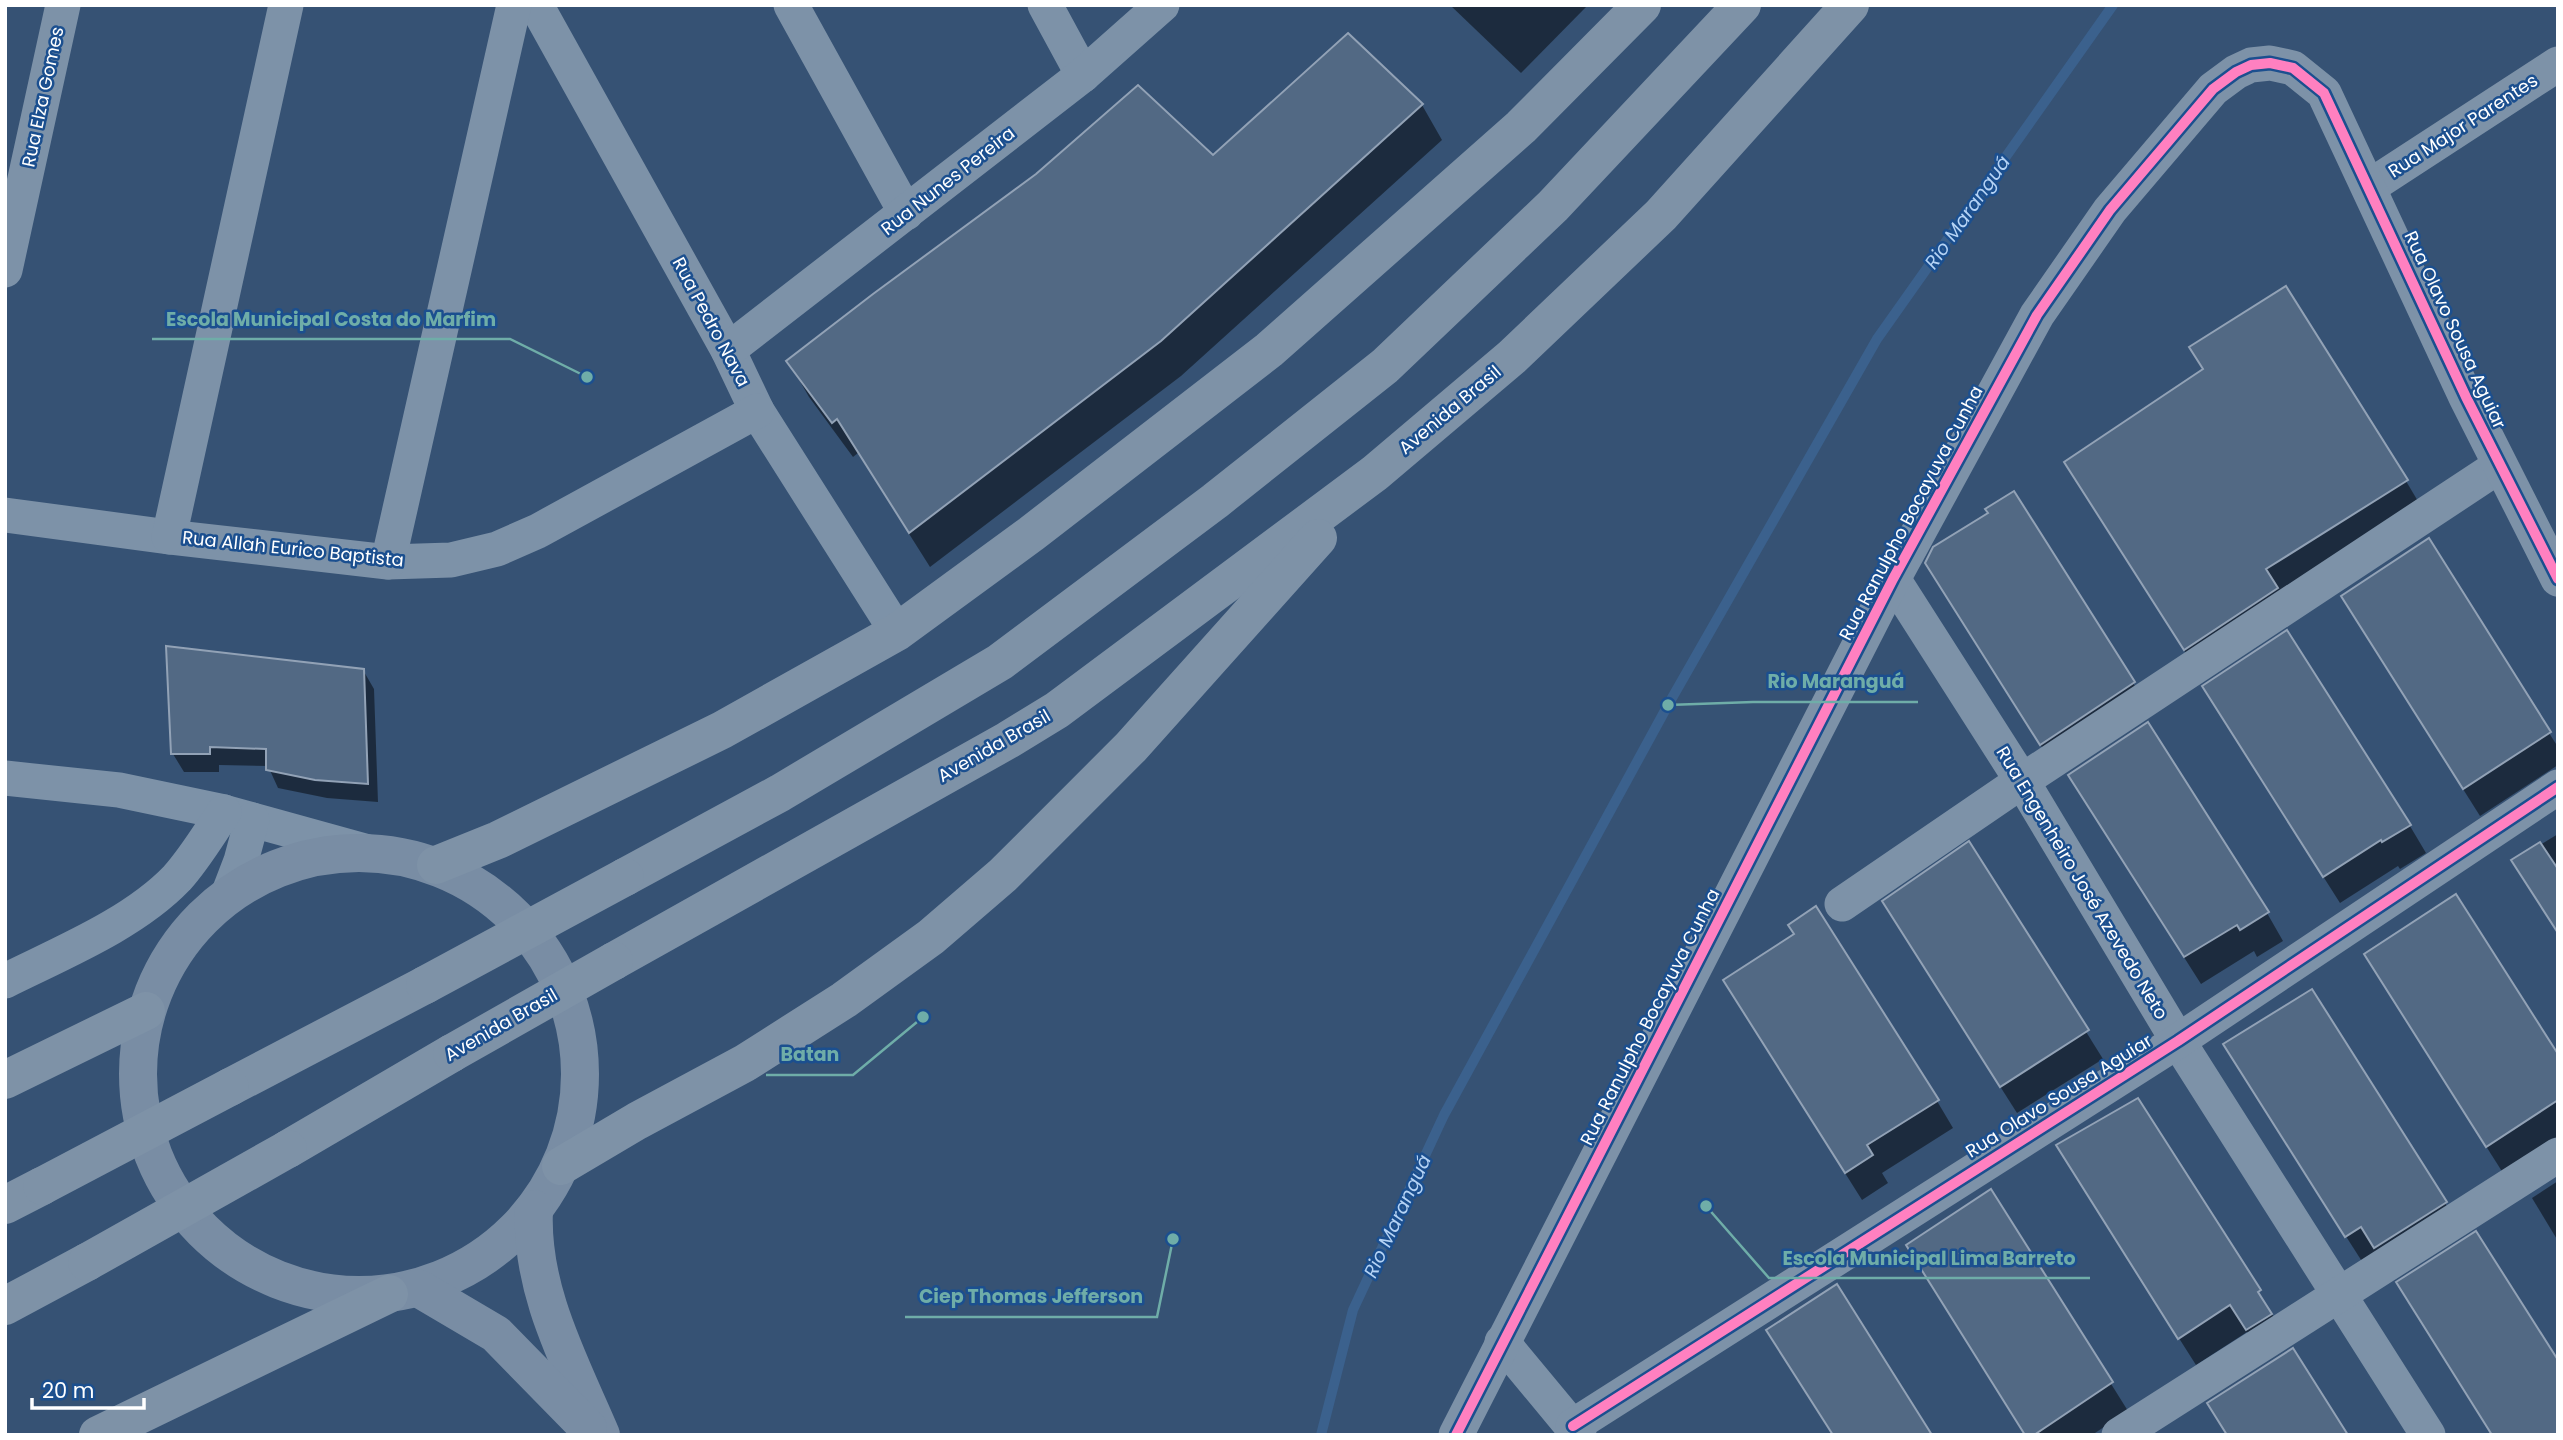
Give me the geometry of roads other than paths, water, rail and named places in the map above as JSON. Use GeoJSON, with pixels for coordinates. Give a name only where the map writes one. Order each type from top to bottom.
{"type":"FeatureCollection","features":[{"type":"Feature","properties":{"kind":"highway"},"geometry":{"type":"LineString","coordinates":[[436,865],[498,840],[710,736],[897,632],[1031,534],[1269,350],[1521,127],[1642,5]]}},
{"type":"Feature","properties":{"kind":"highway"},"geometry":{"type":"LineString","coordinates":[[5,1206],[425,985],[780,793],[1000,662],[1215,500],[1395,357],[1553,206],[1742,5]]}},
{"type":"Feature","properties":{"kind":"highway","name":"Avenida Brasil"},"geometry":{"type":"LineString","coordinates":[[5,1306],[87,1262],[1057,710],[1375,473],[1512,357],[1661,215],[1850,5]]}},
{"type":"Feature","properties":{"kind":"highway"},"geometry":{"type":"LineString","coordinates":[[561,1166],[745,1063],[844,1000],[952,919],[1003,875],[1131,747],[1375,473]]}},
{"type":"Feature","properties":{"kind":"highway"},"geometry":{"type":"LineString","coordinates":[[5,1080],[146,1011]]}},
{"type":"Feature","properties":{"kind":"highway"},"geometry":{"type":"LineString","coordinates":[[98,1435],[404,1291]]}},
{"type":"Feature","properties":{"kind":"main road"},"geometry":{"type":"LineString","coordinates":[[365,851],[436,865],[500,901],[548,956],[576,1023],[580,1095],[561,1166],[534,1209],[502,1243],[462,1270],[404,1291],[333,1295],[280,1282],[231,1256],[190,1220],[159,1174],[141,1121],[136,1066],[146,1011],[177,946],[228,895],[293,861],[365,851]]}},
{"type":"Feature","properties":{"kind":"main road"},"geometry":{"type":"LineString","coordinates":[[534,1209],[534,1246],[547,1305],[601,1435]]}},
{"type":"Feature","properties":{"kind":"main road"},"geometry":{"type":"LineString","coordinates":[[404,1291],[496,1334],[594,1435]]}},
{"type":"Feature","properties":{"kind":"street","name":"Rua Elza Gomes"},"geometry":{"type":"LineString","coordinates":[[5,270],[63,5]]}},
{"type":"Feature","properties":{"kind":"street"},"geometry":{"type":"LineString","coordinates":[[169,537],[286,5]]}},
{"type":"Feature","properties":{"kind":"street"},"geometry":{"type":"LineString","coordinates":[[388,562],[514,5]]}},
{"type":"Feature","properties":{"kind":"street","name":"Rua Pedro Nava"},"geometry":{"type":"LineString","coordinates":[[536,5],[728,350],[757,411],[897,632]]}},
{"type":"Feature","properties":{"kind":"street"},"geometry":{"type":"LineString","coordinates":[[791,5],[906,213]]}},
{"type":"Feature","properties":{"kind":"street"},"geometry":{"type":"LineString","coordinates":[[1045,5],[1083,75]]}},
{"type":"Feature","properties":{"kind":"street","name":"Rua Nunes Pereira"},"geometry":{"type":"LineString","coordinates":[[728,350],[1083,75],[1162,5]]}},
{"type":"Feature","properties":{"kind":"street","name":"Rua Ranulpho Bocayuva Cunha"},"geometry":{"type":"LineString","coordinates":[[1456,1435],[1893,579],[2037,315],[2110,210],[2213,89],[2251,65],[2270,63],[2292,68],[2325,93]]}},
{"type":"Feature","properties":{"kind":"street","name":"Rua Major Parentes"},"geometry":{"type":"LineString","coordinates":[[2369,187],[2558,64]]}},
{"type":"Feature","properties":{"kind":"street","name":"Rua Olavo Sousa Aguiar"},"geometry":{"type":"LineString","coordinates":[[2325,93],[2500,466],[2556,570]]}},
{"type":"Feature","properties":{"kind":"street","name":"Rua Allah Eurico Baptista"},"geometry":{"type":"LineString","coordinates":[[5,515],[388,562],[451,560],[497,549],[538,531],[757,411]]}},
{"type":"Feature","properties":{"kind":"street"},"geometry":{"type":"LineString","coordinates":[[1842,904],[2022,781],[2500,466]]}},
{"type":"Feature","properties":{"kind":"street","name":"Rua Engenheiro José Azevedo Neto"},"geometry":{"type":"LineString","coordinates":[[1893,579],[2022,781],[2178,1041],[2428,1435]]}},
{"type":"Feature","properties":{"kind":"street"},"geometry":{"type":"LineString","coordinates":[[5,778],[119,790],[238,816],[365,851]]}},
{"type":"Feature","properties":{"kind":"street","name":"Rua Olavo Sousa Aguiar"},"geometry":{"type":"LineString","coordinates":[[1576,1430],[2178,1041],[2558,787]]}},
{"type":"Feature","properties":{"kind":"street"},"geometry":{"type":"LineString","coordinates":[[228,895],[242,861],[238,816]]}},
{"type":"Feature","properties":{"kind":"street"},"geometry":{"type":"LineString","coordinates":[[5,981],[105,929],[157,896],[177,878],[198,852],[238,816]]}},
{"type":"Feature","properties":{"kind":"street"},"geometry":{"type":"LineString","coordinates":[[2119,1435],[2558,1155]]}},
{"type":"Feature","properties":{"kind":"street"},"geometry":{"type":"LineString","coordinates":[[1502,1342],[1576,1430]]}},
{"type":"Feature","properties":{"kind":"waterway","name":"Rio Maranguá"},"geometry":{"type":"LineString","coordinates":[[1321,1435],[1353,1310],[1444,1115],[1668,705],[1877,339],[2113,5]]}},
{"type":"Feature","properties":{"kind":"place","name":"Escola Municipal Costa do Marfim"},"geometry":{"type":"Point","coordinates":[587,377]}},
{"type":"Feature","properties":{"kind":"place","name":"Rio Maranguá"},"geometry":{"type":"Point","coordinates":[1668,705]}},
{"type":"Feature","properties":{"kind":"place","name":"Batan"},"geometry":{"type":"Point","coordinates":[923,1017]}},
{"type":"Feature","properties":{"kind":"place","name":"Escola Municipal Lima Barreto"},"geometry":{"type":"Point","coordinates":[1706,1206]}},
{"type":"Feature","properties":{"kind":"place","name":"Ciep Thomas Jefferson"},"geometry":{"type":"Point","coordinates":[1173,1239]}}]}
